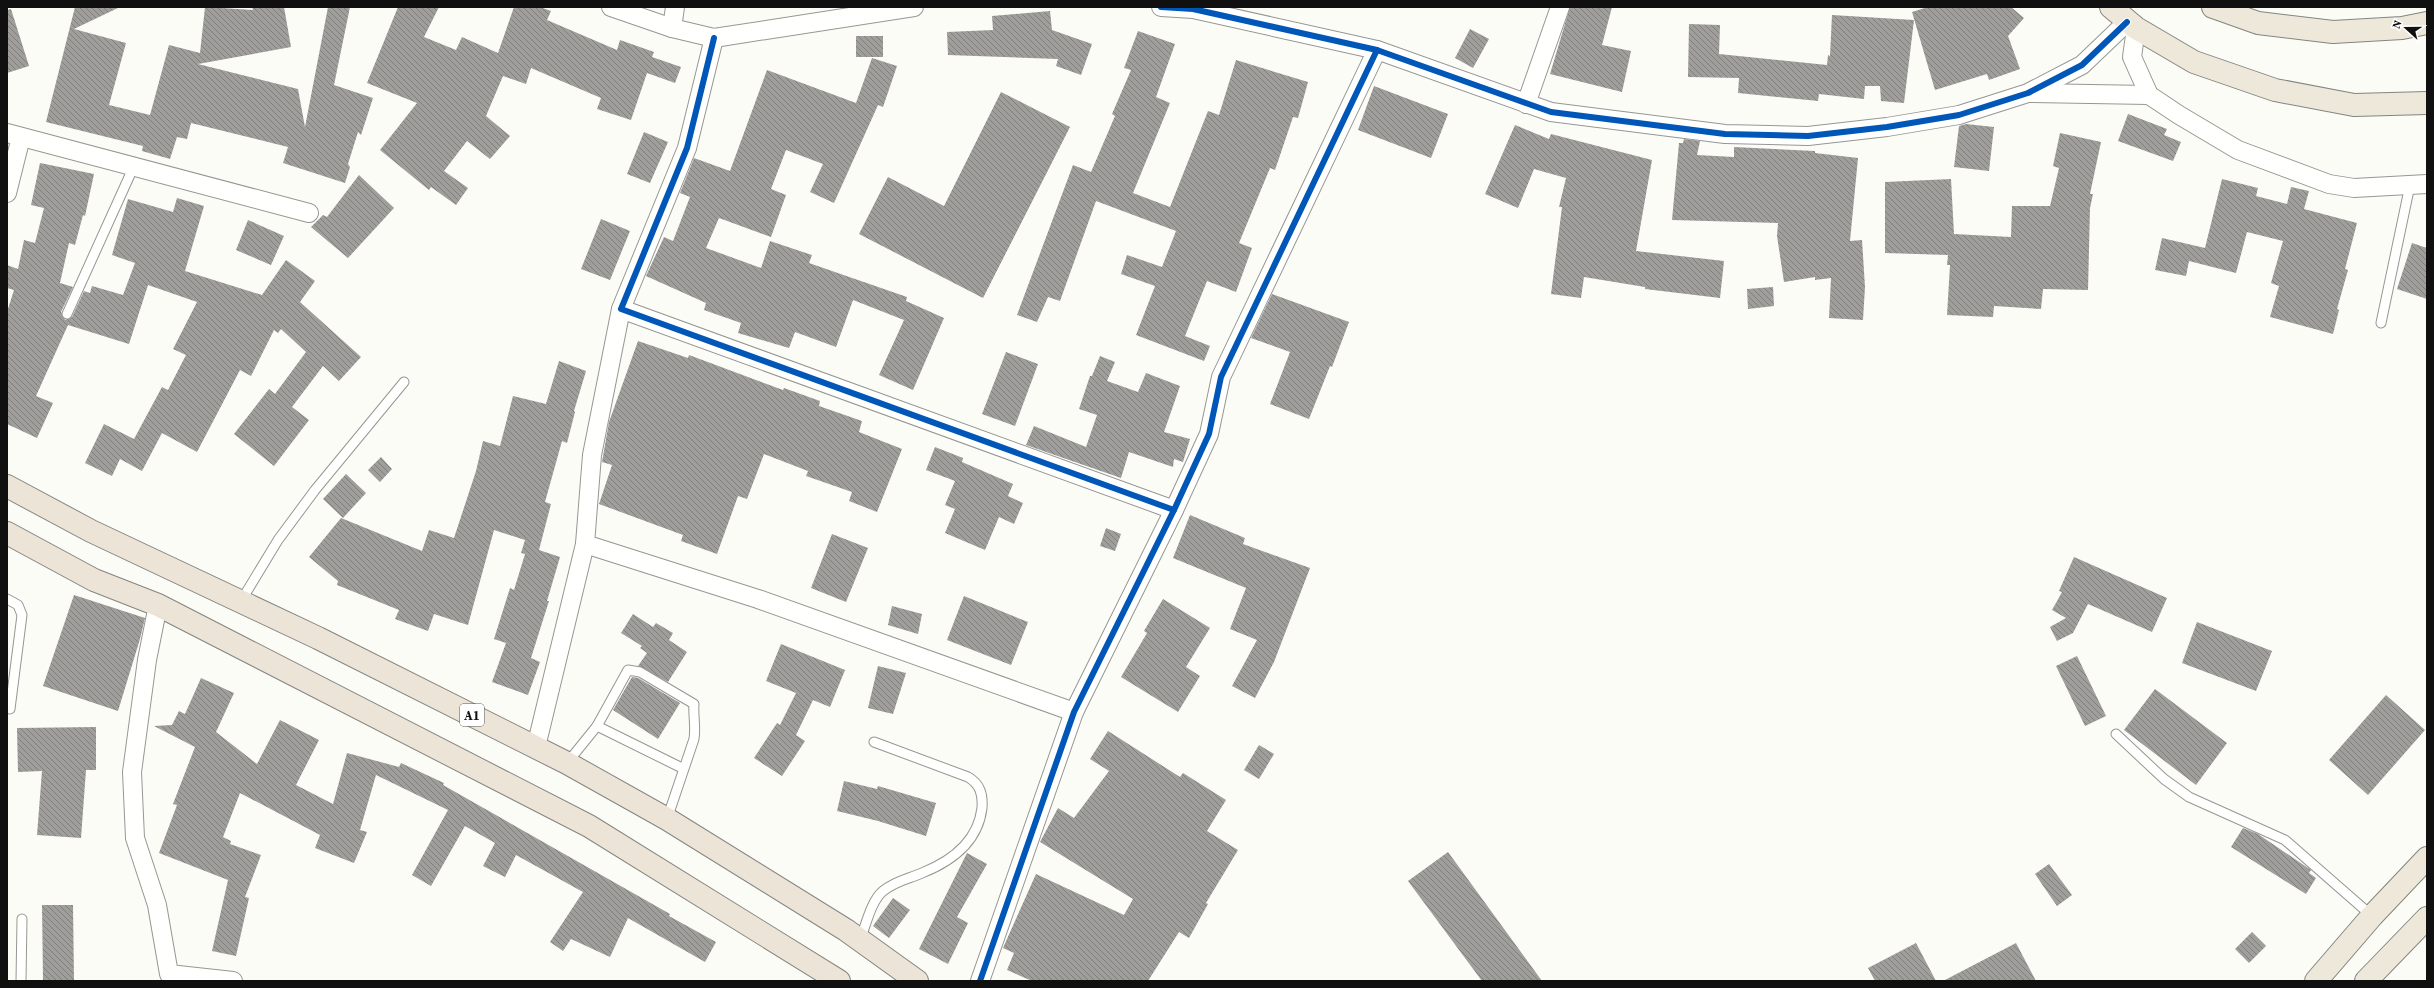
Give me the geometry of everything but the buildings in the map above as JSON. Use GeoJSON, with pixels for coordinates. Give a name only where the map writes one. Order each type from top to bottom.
{"type":"FeatureCollection","features":[{"type":"Feature","properties":{"kind":"highway","name":"A1"},"geometry":{"type":"LineString","coordinates":[[7,486],[91,531],[241,601],[567,762],[667,819],[860,940],[917,981]]}},
{"type":"Feature","properties":{"kind":"highway"},"geometry":{"type":"LineString","coordinates":[[7,533],[94,580],[158,605],[589,826],[815,964],[839,981]]}},
{"type":"Feature","properties":{"kind":"main road"},"geometry":{"type":"LineString","coordinates":[[2111,7],[2132,25],[2194,62],[2275,90],[2354,105],[2427,103]]}},
{"type":"Feature","properties":{"kind":"main road"},"geometry":{"type":"LineString","coordinates":[[2213,7],[2258,23],[2333,32],[2402,28],[2427,23]]}},
{"type":"Feature","properties":{"kind":"main road"},"geometry":{"type":"LineString","coordinates":[[2316,981],[2372,916],[2427,858]]}},
{"type":"Feature","properties":{"kind":"main road"},"geometry":{"type":"LineString","coordinates":[[2366,981],[2427,918]]}},
{"type":"Feature","properties":{"kind":"street"},"geometry":{"type":"LineString","coordinates":[[611,7],[672,28],[714,38],[914,7]]}},
{"type":"Feature","properties":{"kind":"street"},"geometry":{"type":"LineString","coordinates":[[672,28],[674,7]]}},
{"type":"Feature","properties":{"kind":"street"},"geometry":{"type":"LineString","coordinates":[[1161,7],[1193,8],[1377,50],[1551,112],[1725,134],[1808,136],[1887,127],[1959,115],[2028,94],[2082,65],[2132,25]]}},
{"type":"Feature","properties":{"kind":"street"},"geometry":{"type":"LineString","coordinates":[[1526,104],[1560,7]]}},
{"type":"Feature","properties":{"kind":"street"},"geometry":{"type":"LineString","coordinates":[[2132,25],[2132,57],[2149,95],[2178,115],[2238,150],[2329,184],[2354,188],[2418,185]]}},
{"type":"Feature","properties":{"kind":"street"},"geometry":{"type":"LineString","coordinates":[[536,747],[585,544],[592,455],[621,309],[687,148],[714,38]]}},
{"type":"Feature","properties":{"kind":"street"},"geometry":{"type":"LineString","coordinates":[[980,981],[1074,712],[1174,510],[1209,434],[1221,377],[1377,50]]}},
{"type":"Feature","properties":{"kind":"street"},"geometry":{"type":"LineString","coordinates":[[2028,94],[2149,95]]}},
{"type":"Feature","properties":{"kind":"street"},"geometry":{"type":"LineString","coordinates":[[7,193],[14,135],[309,213]]}},
{"type":"Feature","properties":{"kind":"street"},"geometry":{"type":"LineString","coordinates":[[621,309],[1174,510]]}},
{"type":"Feature","properties":{"kind":"street"},"geometry":{"type":"LineString","coordinates":[[585,544],[758,599],[1074,712]]}},
{"type":"Feature","properties":{"kind":"street"},"geometry":{"type":"LineString","coordinates":[[158,605],[147,660],[132,772],[136,838],[157,905],[169,978],[233,981]]}},
{"type":"Feature","properties":{"kind":"lane"},"geometry":{"type":"LineString","coordinates":[[67,314],[134,166]]}},
{"type":"Feature","properties":{"kind":"lane"},"geometry":{"type":"LineString","coordinates":[[2381,323],[2418,185]]}},
{"type":"Feature","properties":{"kind":"lane"},"geometry":{"type":"LineString","coordinates":[[241,601],[278,540],[315,490],[404,382]]}},
{"type":"Feature","properties":{"kind":"lane"},"geometry":{"type":"LineString","coordinates":[[7,599],[18,605],[22,615],[10,709]]}},
{"type":"Feature","properties":{"kind":"lane"},"geometry":{"type":"LineString","coordinates":[[567,762],[597,726],[628,670],[640,672],[694,704],[693,715],[696,725],[694,739],[682,768],[667,819]]}},
{"type":"Feature","properties":{"kind":"lane"},"geometry":{"type":"LineString","coordinates":[[597,726],[682,768]]}},
{"type":"Feature","properties":{"kind":"lane"},"geometry":{"type":"LineString","coordinates":[[2116,734],[2164,779],[2189,797],[2285,840],[2372,916]]}},
{"type":"Feature","properties":{"kind":"lane"},"geometry":{"type":"LineString","coordinates":[[860,940],[879,896],[883,891],[903,879],[933,868],[966,846],[977,830],[982,805],[978,785],[968,777],[874,742]]}},
{"type":"Feature","properties":{"kind":"lane"},"geometry":{"type":"LineString","coordinates":[[21,981],[22,919]]}},
{"type":"Feature","properties":{"kind":"cycle path"},"geometry":{"type":"LineString","coordinates":[[1161,7],[1193,9],[1377,50],[1551,112],[1725,134],[1808,136],[1887,127],[1959,115],[2028,93],[2082,65],[2127,22]]}},
{"type":"Feature","properties":{"kind":"cycle path"},"geometry":{"type":"LineString","coordinates":[[714,38],[687,148],[621,309],[1174,510]]}},
{"type":"Feature","properties":{"kind":"cycle path"},"geometry":{"type":"LineString","coordinates":[[980,981],[1074,712],[1174,510],[1209,434],[1221,377],[1377,50]]}}]}
